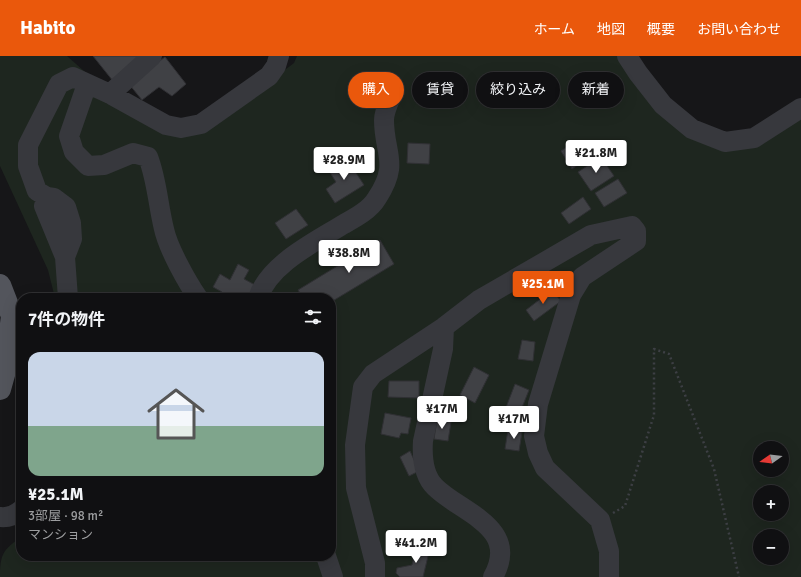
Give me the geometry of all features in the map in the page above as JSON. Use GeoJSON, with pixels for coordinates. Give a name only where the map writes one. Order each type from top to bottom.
{"type":"FeatureCollection","features":[{"type":"Feature","properties":{"kind":"main road"},"geometry":{"type":"LineString","coordinates":[[0,284],[12,316],[5,371],[0,389]]}},
{"type":"Feature","properties":{"kind":"street"},"geometry":{"type":"LineString","coordinates":[[110,94],[152,56]]}},
{"type":"Feature","properties":{"kind":"street"},"geometry":{"type":"LineString","coordinates":[[68,293],[65,257],[44,206],[47,197],[37,191],[28,166],[28,145],[59,84],[73,77],[110,94],[166,125],[181,128],[201,124],[268,76],[276,66],[279,56]]}},
{"type":"Feature","properties":{"kind":"street"},"geometry":{"type":"LineString","coordinates":[[627,56],[638,73],[663,105],[692,129],[725,142],[754,138],[801,108]]}},
{"type":"Feature","properties":{"kind":"street"},"geometry":{"type":"LineString","coordinates":[[87,84],[69,136],[74,152],[88,166],[104,165],[133,153],[148,157],[154,170],[164,230],[194,293]]}},
{"type":"Feature","properties":{"kind":"street"},"geometry":{"type":"LineString","coordinates":[[260,293],[261,289],[288,258],[360,215],[376,200],[385,184],[391,166],[383,118],[387,108]]}},
{"type":"Feature","properties":{"kind":"street"},"geometry":{"type":"LineString","coordinates":[[375,577],[375,563],[356,488],[355,445],[364,387],[378,371],[444,327],[479,300],[591,235],[632,226],[636,232],[636,241],[582,277],[571,295],[538,404],[534,436],[538,453],[545,468],[600,520],[609,551],[609,577]]}},
{"type":"Feature","properties":{"kind":"street"},"geometry":{"type":"LineString","coordinates":[[444,327],[443,349],[423,441],[422,455],[425,470],[434,486],[486,523],[496,536],[501,555],[493,577]]}},
{"type":"Feature","properties":{"kind":"street"},"geometry":{"type":"LineString","coordinates":[[0,516],[5,517],[16,514]]}},
{"type":"Feature","properties":{"kind":"street"},"geometry":{"type":"LineString","coordinates":[[328,561],[333,577]]}},
{"type":"Feature","properties":{"kind":"path"},"geometry":{"type":"LineString","coordinates":[[600,520],[625,506],[654,415],[654,349],[669,354],[714,469],[739,577]]}},
{"type":"Feature","properties":{"kind":"shaded area"},"geometry":{"type":"Polygon","coordinates":[[[0,56],[67,56],[143,123],[204,131],[294,63],[297,56],[623,56],[688,130],[744,147],[801,114],[801,577],[0,577],[1,563],[4,553],[6,549],[16,541],[16,561],[336,561],[336,293],[54,293],[48,270],[0,166],[0,56]]]}},
{"type":"Feature","properties":{"kind":"building"},"geometry":{"type":"Polygon","coordinates":[[[93,56],[139,56],[113,81],[93,56]]]}},
{"type":"Feature","properties":{"kind":"building"},"geometry":{"type":"Polygon","coordinates":[[[165,57],[186,84],[172,96],[159,87],[142,100],[129,84],[165,57]]]}},
{"type":"Feature","properties":{"kind":"building"},"geometry":{"type":"Polygon","coordinates":[[[576,141],[588,158],[572,169],[561,151],[576,141]]]}},
{"type":"Feature","properties":{"kind":"building"},"geometry":{"type":"Polygon","coordinates":[[[408,143],[430,144],[429,164],[407,163],[408,143]]]}},
{"type":"Feature","properties":{"kind":"building"},"geometry":{"type":"Polygon","coordinates":[[[601,157],[614,176],[591,191],[578,172],[601,157]]]}},
{"type":"Feature","properties":{"kind":"building"},"geometry":{"type":"Polygon","coordinates":[[[347,159],[364,185],[335,203],[326,189],[336,182],[329,171],[347,159]]]}},
{"type":"Feature","properties":{"kind":"building"},"geometry":{"type":"Polygon","coordinates":[[[618,179],[627,193],[604,207],[595,193],[618,179]]]}},
{"type":"Feature","properties":{"kind":"building"},"geometry":{"type":"Polygon","coordinates":[[[583,197],[591,209],[569,224],[561,213],[583,197]]]}},
{"type":"Feature","properties":{"kind":"building"},"geometry":{"type":"Polygon","coordinates":[[[296,209],[308,225],[286,239],[275,223],[296,209]]]}},
{"type":"Feature","properties":{"kind":"building"},"geometry":{"type":"Polygon","coordinates":[[[380,240],[394,264],[336,299],[336,293],[300,293],[298,290],[380,240]]]}},
{"type":"Feature","properties":{"kind":"building"},"geometry":{"type":"Polygon","coordinates":[[[238,264],[249,270],[244,279],[255,285],[251,293],[222,293],[213,287],[220,274],[230,280],[238,264]]]}},
{"type":"Feature","properties":{"kind":"building"},"geometry":{"type":"Polygon","coordinates":[[[552,290],[561,301],[534,321],[526,310],[552,290]]]}},
{"type":"Feature","properties":{"kind":"building"},"geometry":{"type":"Polygon","coordinates":[[[522,340],[535,342],[533,361],[518,359],[522,340]]]}},
{"type":"Feature","properties":{"kind":"building"},"geometry":{"type":"Polygon","coordinates":[[[474,367],[489,375],[475,403],[460,395],[474,367]]]}},
{"type":"Feature","properties":{"kind":"building"},"geometry":{"type":"Polygon","coordinates":[[[389,381],[419,381],[419,398],[388,397],[389,381]]]}},
{"type":"Feature","properties":{"kind":"building"},"geometry":{"type":"Polygon","coordinates":[[[515,384],[529,390],[519,415],[505,410],[515,384]]]}},
{"type":"Feature","properties":{"kind":"building"},"geometry":{"type":"Polygon","coordinates":[[[385,413],[411,418],[408,434],[401,433],[399,438],[381,434],[385,413]]]}},
{"type":"Feature","properties":{"kind":"building"},"geometry":{"type":"Polygon","coordinates":[[[437,420],[451,422],[448,441],[434,439],[437,420]]]}},
{"type":"Feature","properties":{"kind":"building"},"geometry":{"type":"Polygon","coordinates":[[[508,430],[522,432],[519,451],[505,449],[508,430]]]}},
{"type":"Feature","properties":{"kind":"building"},"geometry":{"type":"Polygon","coordinates":[[[410,451],[419,471],[409,476],[400,457],[410,451]]]}},
{"type":"Feature","properties":{"kind":"building"},"geometry":{"type":"Polygon","coordinates":[[[417,544],[430,548],[423,577],[400,577],[396,573],[397,568],[412,565],[417,544]]]}}]}
